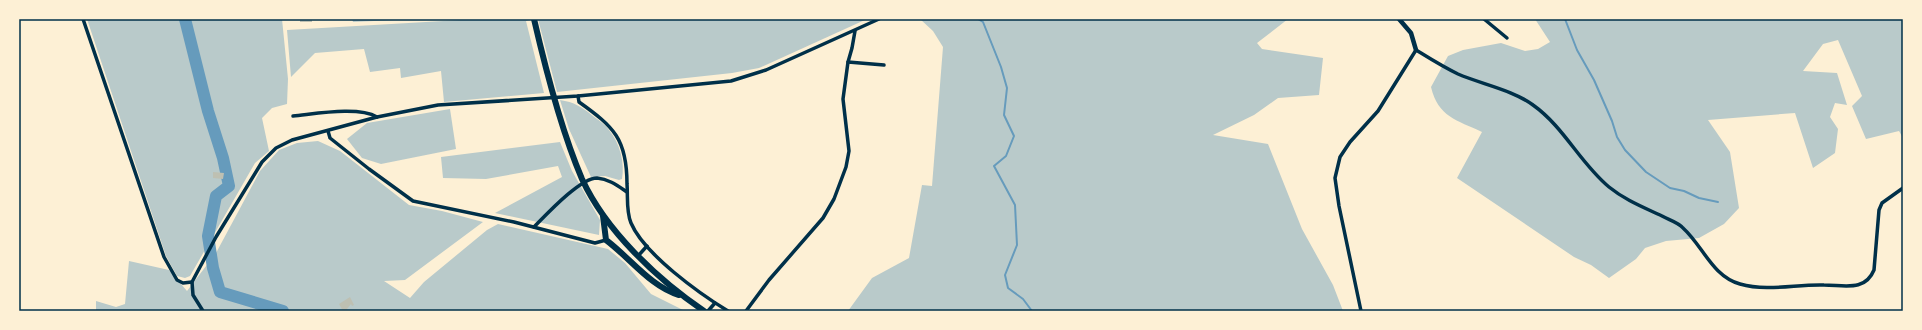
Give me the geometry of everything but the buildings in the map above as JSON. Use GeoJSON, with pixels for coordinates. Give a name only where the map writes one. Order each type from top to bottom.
{"type":"FeatureCollection","features":[{"type":"Feature","properties":{"kind":"highway"},"geometry":{"type":"LineString","coordinates":[[534,19],[548,76],[571,150],[590,194],[602,212],[638,256],[681,295],[704,311]]}},
{"type":"Feature","properties":{"kind":"highway"},"geometry":{"type":"LineString","coordinates":[[602,212],[606,240],[630,259],[655,283],[668,291],[681,295]]}},
{"type":"Feature","properties":{"kind":"street"},"geometry":{"type":"LineString","coordinates":[[83,19],[164,257],[177,280],[183,283],[192,282]]}},
{"type":"Feature","properties":{"kind":"street"},"geometry":{"type":"LineString","coordinates":[[203,311],[194,295],[192,282],[216,237],[262,162],[276,148],[292,140],[377,117],[438,105],[578,96],[731,81],[766,70],[879,19]]}},
{"type":"Feature","properties":{"kind":"street"},"geometry":{"type":"LineString","coordinates":[[1399,19],[1411,33],[1416,50],[1457,73],[1532,104],[1544,113],[1587,165],[1608,187],[1626,200],[1681,226],[1696,239],[1720,274],[1739,284],[1760,288],[1808,284],[1855,286],[1864,284],[1871,277],[1874,270],[1879,210],[1882,203],[1903,188]]}},
{"type":"Feature","properties":{"kind":"street"},"geometry":{"type":"LineString","coordinates":[[1484,19],[1507,38]]}},
{"type":"Feature","properties":{"kind":"street"},"geometry":{"type":"LineString","coordinates":[[747,310],[769,280],[823,218],[834,199],[846,167],[849,151],[843,99],[854,31]]}},
{"type":"Feature","properties":{"kind":"street"},"geometry":{"type":"LineString","coordinates":[[1361,311],[1339,206],[1336,178],[1340,157],[1350,142],[1378,111],[1416,50]]}},
{"type":"Feature","properties":{"kind":"street"},"geometry":{"type":"LineString","coordinates":[[848,62],[884,65]]}},
{"type":"Feature","properties":{"kind":"street"},"geometry":{"type":"LineString","coordinates":[[578,96],[579,102],[609,125],[619,139],[626,156],[628,210],[632,224],[646,246],[674,271],[715,303],[728,311]]}},
{"type":"Feature","properties":{"kind":"street"},"geometry":{"type":"LineString","coordinates":[[293,116],[353,112],[370,113],[377,117]]}},
{"type":"Feature","properties":{"kind":"street"},"geometry":{"type":"LineString","coordinates":[[328,131],[330,138],[368,169],[413,200],[534,227],[596,243],[606,240]]}},
{"type":"Feature","properties":{"kind":"street"},"geometry":{"type":"LineString","coordinates":[[534,227],[575,188],[595,178],[609,181],[628,192]]}},
{"type":"Feature","properties":{"kind":"street"},"geometry":{"type":"LineString","coordinates":[[638,256],[646,246]]}},
{"type":"Feature","properties":{"kind":"street"},"geometry":{"type":"LineString","coordinates":[[708,311],[715,303]]}},
{"type":"Feature","properties":{"kind":"shaded area"},"geometry":{"type":"Polygon","coordinates":[[[87,19],[282,19],[288,79],[287,104],[272,108],[262,118],[269,151],[255,163],[190,276],[185,278],[177,276],[166,256],[87,19]]]}},
{"type":"Feature","properties":{"kind":"shaded area"},"geometry":{"type":"Polygon","coordinates":[[[352,19],[416,19],[353,22],[352,19]]]}},
{"type":"Feature","properties":{"kind":"shaded area"},"geometry":{"type":"Polygon","coordinates":[[[478,19],[533,19],[526,21],[544,93],[444,102],[441,71],[401,78],[400,68],[370,72],[364,49],[315,53],[291,77],[287,30],[478,19]]]}},
{"type":"Feature","properties":{"kind":"shaded area"},"geometry":{"type":"Polygon","coordinates":[[[538,19],[867,19],[759,68],[732,73],[557,92],[538,19]]]}},
{"type":"Feature","properties":{"kind":"shaded area"},"geometry":{"type":"Polygon","coordinates":[[[920,19],[1288,19],[1257,43],[1262,49],[1323,58],[1319,95],[1278,98],[1254,115],[1213,135],[1268,144],[1302,229],[1333,285],[1343,311],[848,311],[872,278],[909,258],[922,185],[932,186],[943,47],[933,31],[920,19]]]}},
{"type":"Feature","properties":{"kind":"shaded area"},"geometry":{"type":"Polygon","coordinates":[[[1535,19],[1903,19],[1903,138],[1899,131],[1866,139],[1852,106],[1862,96],[1838,40],[1823,44],[1803,71],[1837,73],[1847,105],[1835,103],[1830,117],[1838,129],[1835,153],[1813,168],[1795,113],[1708,120],[1730,152],[1739,208],[1724,224],[1699,238],[1666,241],[1645,248],[1636,259],[1609,278],[1591,265],[1574,257],[1457,178],[1482,132],[1457,120],[1444,111],[1438,105],[1431,87],[1448,56],[1463,50],[1501,43],[1525,51],[1538,49],[1550,42],[1535,19]]]}},
{"type":"Feature","properties":{"kind":"shaded area"},"geometry":{"type":"Polygon","coordinates":[[[560,100],[570,102],[581,108],[601,122],[613,135],[621,153],[623,166],[622,179],[619,180],[605,176],[591,177],[569,129],[560,100]]]}},
{"type":"Feature","properties":{"kind":"shaded area"},"geometry":{"type":"Polygon","coordinates":[[[450,109],[456,149],[381,164],[362,158],[347,139],[367,123],[450,109]]]}},
{"type":"Feature","properties":{"kind":"shaded area"},"geometry":{"type":"Polygon","coordinates":[[[318,141],[340,151],[409,205],[442,211],[483,222],[405,280],[384,281],[410,298],[424,282],[487,230],[498,224],[608,249],[625,263],[651,294],[685,311],[96,311],[96,301],[116,307],[125,304],[129,261],[169,270],[187,291],[216,253],[260,171],[279,150],[297,143],[318,141]]]}},
{"type":"Feature","properties":{"kind":"shaded area"},"geometry":{"type":"Polygon","coordinates":[[[560,142],[572,171],[600,220],[599,235],[495,213],[562,177],[558,166],[486,179],[443,178],[441,157],[560,142]]]}},
{"type":"Feature","properties":{"kind":"waterway"},"geometry":{"type":"LineString","coordinates":[[185,19],[208,111],[223,158],[229,186],[216,196],[208,236],[213,268],[220,292],[283,311]]}},
{"type":"Feature","properties":{"kind":"waterway"},"geometry":{"type":"LineString","coordinates":[[978,19],[983,22],[1001,67],[1007,88],[1004,115],[1014,136],[1006,156],[994,166],[1015,205],[1017,245],[1005,275],[1008,288],[1023,299],[1032,311]]}},
{"type":"Feature","properties":{"kind":"waterway"},"geometry":{"type":"LineString","coordinates":[[1565,19],[1577,50],[1594,80],[1612,121],[1617,137],[1625,150],[1646,172],[1670,188],[1684,191],[1699,198],[1718,202]]}}]}
